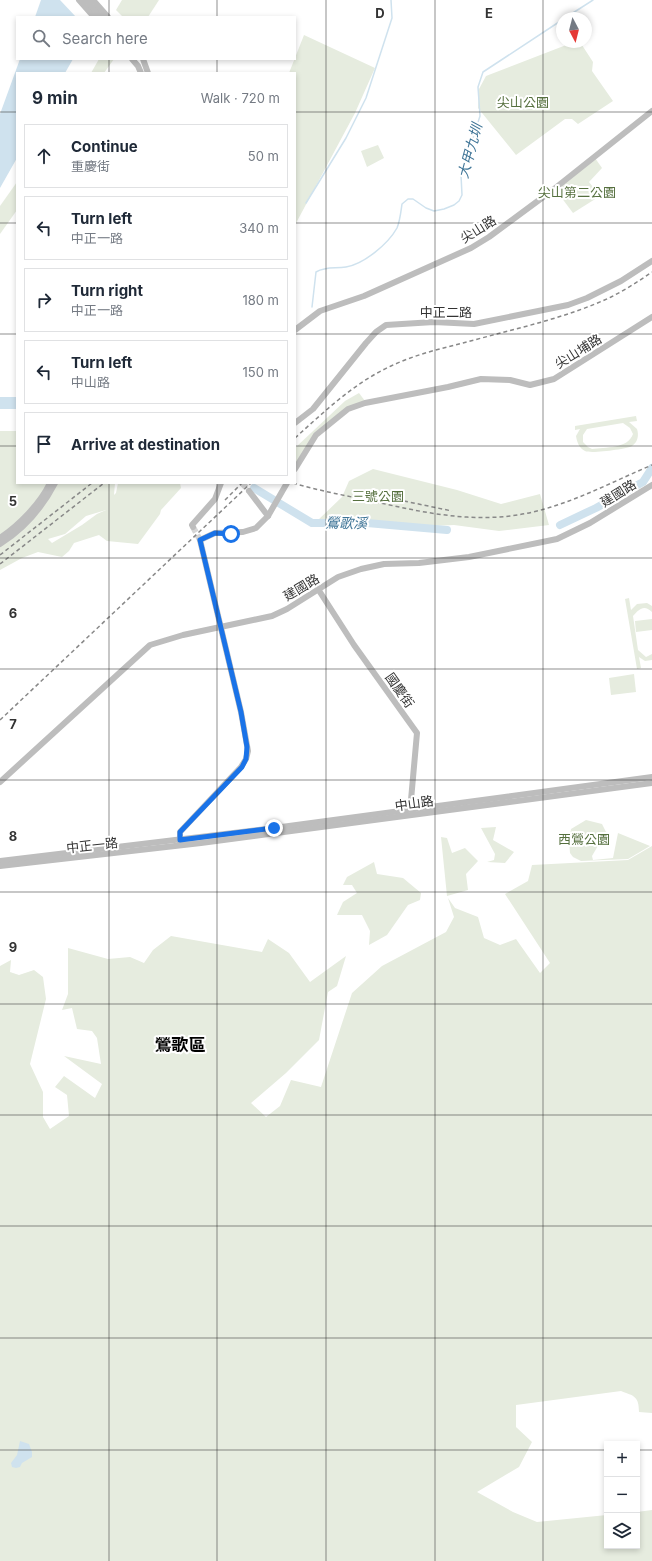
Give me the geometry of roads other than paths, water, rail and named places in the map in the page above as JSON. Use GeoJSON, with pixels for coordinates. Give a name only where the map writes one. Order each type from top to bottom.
{"type":"FeatureCollection","features":[{"type":"Feature","properties":{"kind":"street"},"geometry":{"type":"LineString","coordinates":[[79,0],[93,16]]}},
{"type":"Feature","properties":{"kind":"street"},"geometry":{"type":"LineString","coordinates":[[86,0],[100,16]]}},
{"type":"Feature","properties":{"kind":"street"},"geometry":{"type":"LineString","coordinates":[[93,0],[107,16]]}},
{"type":"Feature","properties":{"kind":"street"},"geometry":{"type":"LineString","coordinates":[[143,60],[148,72]]}},
{"type":"Feature","properties":{"kind":"street"},"geometry":{"type":"LineString","coordinates":[[134,61],[140,72]]}},
{"type":"Feature","properties":{"kind":"street","name":"尖山路"},"geometry":{"type":"LineString","coordinates":[[296,329],[320,311],[364,296],[471,248],[483,241],[554,189],[652,111]]}},
{"type":"Feature","properties":{"kind":"street","name":"中正二路"},"geometry":{"type":"LineString","coordinates":[[296,422],[313,409],[366,343],[386,325],[434,322],[474,324],[568,305],[587,298],[621,281],[652,260]]}},
{"type":"Feature","properties":{"kind":"street","name":"尖山埔路"},"geometry":{"type":"LineString","coordinates":[[296,467],[316,435],[348,409],[368,402],[448,387],[481,379],[510,380],[530,385],[554,379],[652,317]]}},
{"type":"Feature","properties":{"kind":"street"},"geometry":{"type":"LineString","coordinates":[[0,538],[26,514],[42,496],[49,484]]}},
{"type":"Feature","properties":{"kind":"street"},"geometry":{"type":"LineString","coordinates":[[0,544],[13,536],[29,521],[39,509],[54,484]]}},
{"type":"Feature","properties":{"kind":"street"},"geometry":{"type":"LineString","coordinates":[[193,527],[192,525],[215,499],[221,484]]}},
{"type":"Feature","properties":{"kind":"street"},"geometry":{"type":"LineString","coordinates":[[180,843],[180,832],[242,767],[248,751],[241,712],[200,540],[215,533],[243,532],[256,528],[268,516],[271,508],[286,484]]}},
{"type":"Feature","properties":{"kind":"street","name":"建國路"},"geometry":{"type":"LineString","coordinates":[[0,782],[146,647],[176,637],[272,616],[287,609],[338,578],[361,569],[384,564],[419,563],[469,557],[557,539],[590,523],[652,485]]}},
{"type":"Feature","properties":{"kind":"street"},"geometry":{"type":"LineString","coordinates":[[249,490],[268,516]]}},
{"type":"Feature","properties":{"kind":"street","name":"國慶街"},"geometry":{"type":"LineString","coordinates":[[318,589],[354,645],[417,733],[411,800],[412,810]]}},
{"type":"Feature","properties":{"kind":"street","name":"中山路"},"geometry":{"type":"LineString","coordinates":[[180,843],[406,815],[652,777]]}},
{"type":"Feature","properties":{"kind":"street","name":"中山路"},"geometry":{"type":"LineString","coordinates":[[180,843],[412,810],[652,783]]}},
{"type":"Feature","properties":{"kind":"street"},"geometry":{"type":"LineString","coordinates":[[406,815],[412,810]]}},
{"type":"Feature","properties":{"kind":"street","name":"中正一路"},"geometry":{"type":"LineString","coordinates":[[0,860],[180,843]]}},
{"type":"Feature","properties":{"kind":"street","name":"中正一路"},"geometry":{"type":"LineString","coordinates":[[0,866],[180,843]]}},
{"type":"Feature","properties":{"kind":"water"},"geometry":{"type":"Polygon","coordinates":[[[41,0],[107,0],[99,16],[35,16],[41,0]]]}},
{"type":"Feature","properties":{"kind":"water"},"geometry":{"type":"Polygon","coordinates":[[[20,60],[72,60],[66,72],[16,72],[16,160],[0,188],[0,114],[20,60]]]}},
{"type":"Feature","properties":{"kind":"water"},"geometry":{"type":"Polygon","coordinates":[[[0,397],[16,397],[16,409],[0,409],[0,397]]]}},
{"type":"Feature","properties":{"kind":"water"},"geometry":{"type":"Polygon","coordinates":[[[20,1441],[29,1444],[32,1457],[22,1463],[20,1467],[16,1468],[12,1467],[11,1463],[17,1455],[20,1441]]]}},
{"type":"Feature","properties":{"kind":"waterway"},"geometry":{"type":"LineString","coordinates":[[306,203],[346,138],[366,98],[392,18],[391,0]]}},
{"type":"Feature","properties":{"kind":"waterway","name":"大甲九圳"},"geometry":{"type":"LineString","coordinates":[[574,12],[593,0]]}},
{"type":"Feature","properties":{"kind":"waterway","name":"大甲九圳"},"geometry":{"type":"LineString","coordinates":[[312,307],[316,272],[324,269],[342,268],[353,265],[368,258],[382,247],[397,228],[402,204],[408,199],[413,199],[426,208],[434,211],[444,209],[459,201],[462,195],[461,175],[480,116],[478,87],[483,72],[556,24]]}},
{"type":"Feature","properties":{"kind":"waterway","name":"鶯歌溪"},"geometry":{"type":"LineString","coordinates":[[560,525],[596,508],[643,482],[652,468]]}},
{"type":"Feature","properties":{"kind":"waterway","name":"鶯歌溪"},"geometry":{"type":"LineString","coordinates":[[254,488],[312,523],[367,523],[447,530]]}},
{"type":"Feature","properties":{"kind":"tunnel"},"geometry":{"type":"LineString","coordinates":[[243,484],[249,491]]}},
{"type":"Feature","properties":{"kind":"tunnel"},"geometry":{"type":"LineString","coordinates":[[193,527],[200,540]]}},
{"type":"Feature","properties":{"kind":"railway"},"geometry":{"type":"LineString","coordinates":[[296,437],[352,389],[391,366],[427,353],[538,323],[576,311],[611,297],[652,272]]}},
{"type":"Feature","properties":{"kind":"railway"},"geometry":{"type":"LineString","coordinates":[[296,484],[436,514],[496,517],[517,515],[552,507],[652,465]]}},
{"type":"Feature","properties":{"kind":"railway"},"geometry":{"type":"LineString","coordinates":[[0,555],[91,484]]}},
{"type":"Feature","properties":{"kind":"railway"},"geometry":{"type":"LineString","coordinates":[[0,564],[103,484]]}},
{"type":"Feature","properties":{"kind":"railway"},"geometry":{"type":"LineString","coordinates":[[225,500],[241,484]]}},
{"type":"Feature","properties":{"kind":"railway"},"geometry":{"type":"LineString","coordinates":[[0,720],[250,484]]}},
{"type":"Feature","properties":{"kind":"railway"},"geometry":{"type":"LineString","coordinates":[[356,491],[452,511]]}},
{"type":"Feature","properties":{"kind":"district","name":"鶯歌區"},"geometry":{"type":"Point","coordinates":[180,1045]}},
{"type":"Feature","properties":{"kind":"park label","name":"尖山公園"},"geometry":{"type":"Point","coordinates":[523,102]}},
{"type":"Feature","properties":{"kind":"park label","name":"尖山第二公園"},"geometry":{"type":"Point","coordinates":[577,192]}},
{"type":"Feature","properties":{"kind":"park label","name":"三號公園"},"geometry":{"type":"Point","coordinates":[378,496]}},
{"type":"Feature","properties":{"kind":"park label","name":"西鶯公園"},"geometry":{"type":"Point","coordinates":[584,839]}}]}
